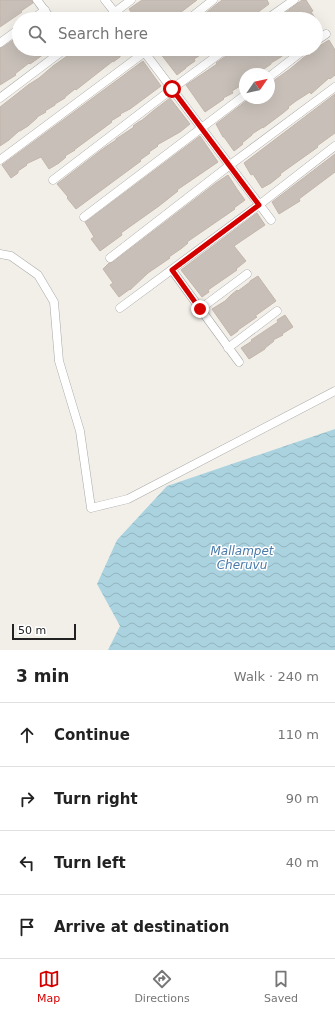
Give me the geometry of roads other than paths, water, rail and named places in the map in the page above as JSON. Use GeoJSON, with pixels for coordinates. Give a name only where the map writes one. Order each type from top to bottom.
{"type":"FeatureCollection","features":[{"type":"Feature","properties":{"kind":"street"},"geometry":{"type":"LineString","coordinates":[[37,0],[45,10],[42,12]]}},
{"type":"Feature","properties":{"kind":"street"},"geometry":{"type":"LineString","coordinates":[[105,0],[114,12]]}},
{"type":"Feature","properties":{"kind":"street"},"geometry":{"type":"LineString","coordinates":[[120,12],[131,0]]}},
{"type":"Feature","properties":{"kind":"street"},"geometry":{"type":"LineString","coordinates":[[198,12],[213,0]]}},
{"type":"Feature","properties":{"kind":"street"},"geometry":{"type":"LineString","coordinates":[[278,12],[294,0]]}},
{"type":"Feature","properties":{"kind":"street"},"geometry":{"type":"LineString","coordinates":[[0,43],[12,34]]}},
{"type":"Feature","properties":{"kind":"street"},"geometry":{"type":"LineString","coordinates":[[0,98],[56,56]]}},
{"type":"Feature","properties":{"kind":"street"},"geometry":{"type":"LineString","coordinates":[[0,160],[138,56]]}},
{"type":"Feature","properties":{"kind":"street"},"geometry":{"type":"LineString","coordinates":[[150,56],[172,89],[271,220]]}},
{"type":"Feature","properties":{"kind":"street"},"geometry":{"type":"LineString","coordinates":[[53,180],[217,56]]}},
{"type":"Feature","properties":{"kind":"street"},"geometry":{"type":"LineString","coordinates":[[275,72],[297,56]]}},
{"type":"Feature","properties":{"kind":"street"},"geometry":{"type":"LineString","coordinates":[[110,258],[335,87]]}},
{"type":"Feature","properties":{"kind":"street"},"geometry":{"type":"LineString","coordinates":[[84,217],[239,100]]}},
{"type":"Feature","properties":{"kind":"street"},"geometry":{"type":"LineString","coordinates":[[120,308],[259,205],[335,146]]}},
{"type":"Feature","properties":{"kind":"street"},"geometry":{"type":"LineString","coordinates":[[0,254],[11,256],[38,275],[54,302],[59,360],[80,431],[91,508],[128,499],[335,391]]}},
{"type":"Feature","properties":{"kind":"street"},"geometry":{"type":"LineString","coordinates":[[172,270],[239,362]]}},
{"type":"Feature","properties":{"kind":"street"},"geometry":{"type":"LineString","coordinates":[[200,309],[247,274]]}},
{"type":"Feature","properties":{"kind":"street"},"geometry":{"type":"LineString","coordinates":[[228,348],[277,311]]}},
{"type":"Feature","properties":{"kind":"water","name":"Mallampet Cheruvu"},"geometry":{"type":"Polygon","coordinates":[[[335,429],[335,650],[108,650],[120,626],[97,584],[117,540],[167,486],[335,429]]]}}]}
